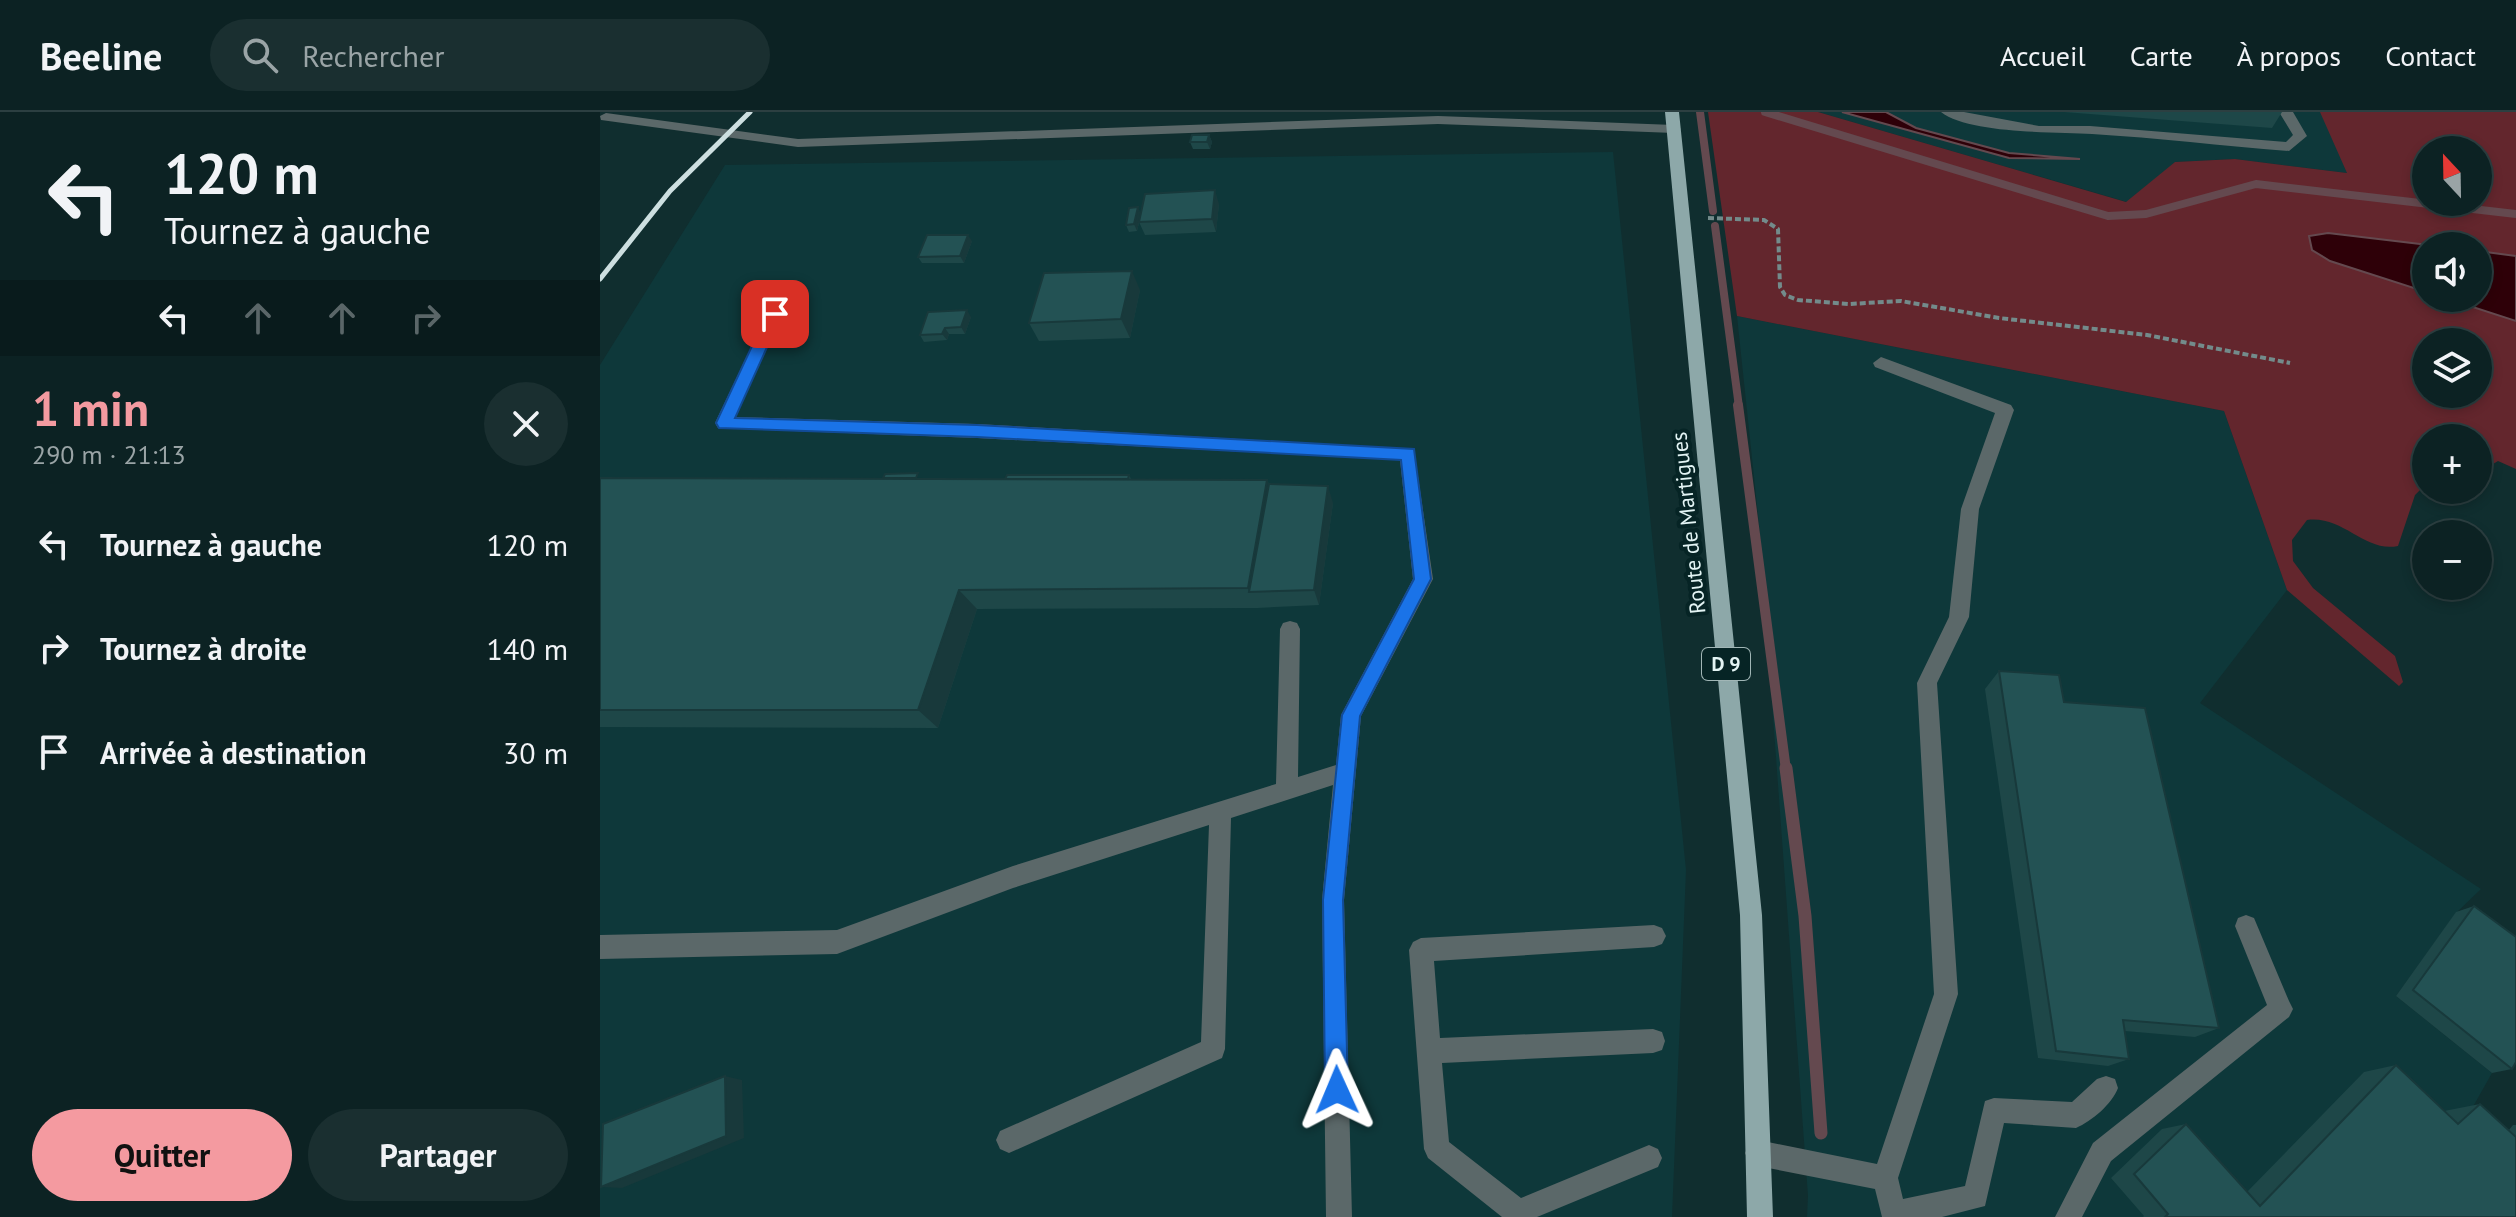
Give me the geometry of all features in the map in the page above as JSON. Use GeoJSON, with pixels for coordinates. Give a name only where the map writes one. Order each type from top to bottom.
{"type":"FeatureCollection","features":[{"type":"Feature","properties":{"kind":"main road","name":"Route de Martigues"},"geometry":{"type":"LineString","coordinates":[[1673,121],[1751,915],[1760,1217]]}},
{"type":"Feature","properties":{"kind":"street"},"geometry":{"type":"LineString","coordinates":[[678,128],[700,112]]}},
{"type":"Feature","properties":{"kind":"street"},"geometry":{"type":"LineString","coordinates":[[1948,112],[1986,122],[2039,130],[2160,134],[2289,147],[2300,136],[2286,112]]}},
{"type":"Feature","properties":{"kind":"street"},"geometry":{"type":"LineString","coordinates":[[606,117],[798,143],[1438,120],[1673,121]]}},
{"type":"Feature","properties":{"kind":"street"},"geometry":{"type":"LineString","coordinates":[[775,314],[724,423],[977,431],[1408,454],[1423,579],[1351,715],[1333,900],[1339,1217]]}},
{"type":"Feature","properties":{"kind":"street"},"geometry":{"type":"LineString","coordinates":[[1881,363],[2005,410],[1970,509],[1959,617],[1927,683],[1946,994],[1885,1178],[1895,1216],[1976,1197],[1994,1110],[2076,1115],[2106,1088]]}},
{"type":"Feature","properties":{"kind":"street"},"geometry":{"type":"LineString","coordinates":[[1287,790],[1290,629]]}},
{"type":"Feature","properties":{"kind":"street"},"geometry":{"type":"LineString","coordinates":[[600,947],[837,942],[1013,877],[1345,772]]}},
{"type":"Feature","properties":{"kind":"street"},"geometry":{"type":"LineString","coordinates":[[1009,1140],[1213,1049],[1220,811]]}},
{"type":"Feature","properties":{"kind":"street"},"geometry":{"type":"LineString","coordinates":[[2068,1217],[2102,1152],[2281,1009],[2246,926]]}},
{"type":"Feature","properties":{"kind":"street"},"geometry":{"type":"LineString","coordinates":[[1649,1158],[1516,1214],[1437,1149],[1421,950],[1654,936]]}},
{"type":"Feature","properties":{"kind":"street"},"geometry":{"type":"LineString","coordinates":[[1429,1051],[1653,1041]]}},
{"type":"Feature","properties":{"kind":"street"},"geometry":{"type":"LineString","coordinates":[[1758,1153],[1885,1178]]}},
{"type":"Feature","properties":{"kind":"path"},"geometry":{"type":"LineString","coordinates":[[1683,218],[1764,220],[1773,224],[1778,229],[1780,287],[1785,295],[1798,300],[1849,304],[1901,301],[1999,318],[2147,335],[2290,363]]}},
{"type":"Feature","properties":{"kind":"shaded area"},"geometry":{"type":"Polygon","coordinates":[[[1708,112],[1818,112],[2126,202],[2175,162],[2235,159],[2347,173],[2320,112],[2516,112],[2516,469],[2498,461],[2492,464],[2492,424],[2412,424],[2412,504],[2398,546],[2375,544],[2320,520],[2307,520],[2292,540],[2293,561],[2313,588],[2395,656],[2403,682],[2399,686],[2287,590],[2224,411],[1737,316],[1708,112]]]}},
{"type":"Feature","properties":{"kind":"shaded area"},"geometry":{"type":"Polygon","coordinates":[[[1818,112],[2516,112],[2492,136],[2412,136],[2412,154],[2347,173],[2235,159],[2176,162],[2127,202],[1818,112]]]}},
{"type":"Feature","properties":{"kind":"shaded area"},"geometry":{"type":"Polygon","coordinates":[[[1842,112],[1886,112],[1916,128],[2009,153],[2080,159],[2009,158],[1842,112]]]}},
{"type":"Feature","properties":{"kind":"shaded area"},"geometry":{"type":"Polygon","coordinates":[[[1613,152],[1686,870],[1672,1217],[600,1217],[600,365],[725,165],[1613,152]]]}},
{"type":"Feature","properties":{"kind":"shaded area"},"geometry":{"type":"Polygon","coordinates":[[[2328,233],[2412,243],[2412,287],[2330,261],[2312,250],[2309,236],[2328,233]]]}},
{"type":"Feature","properties":{"kind":"shaded area"},"geometry":{"type":"Polygon","coordinates":[[[2492,253],[2516,256],[2516,321],[2488,312],[2492,312],[2492,253]]]}},
{"type":"Feature","properties":{"kind":"shaded area"},"geometry":{"type":"Polygon","coordinates":[[[1737,316],[2224,411],[2287,590],[2200,703],[2481,889],[2456,913],[2396,996],[2492,1073],[2462,1126],[2516,1217],[1807,1217],[1808,1196],[1759,524],[1737,316]]]}},
{"type":"Feature","properties":{"kind":"building"},"geometry":{"type":"Polygon","coordinates":[[[1192,135],[1209,135],[1207,142],[1190,142],[1192,135]]]}},
{"type":"Feature","properties":{"kind":"building"},"geometry":{"type":"Polygon","coordinates":[[[1215,190],[1212,219],[1139,222],[1145,194],[1215,190]]]}},
{"type":"Feature","properties":{"kind":"building"},"geometry":{"type":"Polygon","coordinates":[[[1138,207],[1134,224],[1126,225],[1129,208],[1138,207]]]}},
{"type":"Feature","properties":{"kind":"building"},"geometry":{"type":"Polygon","coordinates":[[[927,235],[968,235],[960,256],[918,257],[927,235]]]}},
{"type":"Feature","properties":{"kind":"building"},"geometry":{"type":"Polygon","coordinates":[[[1132,271],[1121,319],[1029,323],[1044,273],[1132,271]]]}},
{"type":"Feature","properties":{"kind":"building"},"geometry":{"type":"Polygon","coordinates":[[[967,310],[961,327],[945,328],[942,334],[920,335],[928,312],[967,310]]]}},
{"type":"Feature","properties":{"kind":"building"},"geometry":{"type":"Polygon","coordinates":[[[918,473],[916,478],[883,478],[885,474],[918,473]]]}},
{"type":"Feature","properties":{"kind":"building"},"geometry":{"type":"Polygon","coordinates":[[[1007,475],[1129,475],[1128,479],[1005,479],[1007,475]]]}},
{"type":"Feature","properties":{"kind":"building"},"geometry":{"type":"Polygon","coordinates":[[[600,478],[1267,480],[1248,588],[959,590],[918,710],[600,710],[600,478]]]}},
{"type":"Feature","properties":{"kind":"building"},"geometry":{"type":"Polygon","coordinates":[[[1269,484],[1328,486],[1314,590],[1249,592],[1269,484]]]}},
{"type":"Feature","properties":{"kind":"building"},"geometry":{"type":"Polygon","coordinates":[[[1999,671],[2059,675],[2064,702],[2145,708],[2219,1028],[2123,1020],[2129,1059],[2056,1051],[1999,671]]]}},
{"type":"Feature","properties":{"kind":"building"},"geometry":{"type":"Polygon","coordinates":[[[2474,906],[2516,937],[2516,1062],[2512,1069],[2413,990],[2474,906]]]}},
{"type":"Feature","properties":{"kind":"building"},"geometry":{"type":"Polygon","coordinates":[[[2396,1065],[2458,1124],[2480,1104],[2516,1137],[2516,1217],[2165,1217],[2168,1214],[2134,1174],[2186,1124],[2260,1206],[2396,1065]]]}},
{"type":"Feature","properties":{"kind":"building"},"geometry":{"type":"Polygon","coordinates":[[[725,1076],[726,1136],[601,1187],[603,1124],[725,1076]]]}},
{"type":"Feature","properties":{"kind":"waterway"},"geometry":{"type":"LineString","coordinates":[[1700,112],[1713,211]]}},
{"type":"Feature","properties":{"kind":"waterway"},"geometry":{"type":"LineString","coordinates":[[1765,112],[2108,216],[2146,214],[2256,184],[2516,214]]}},
{"type":"Feature","properties":{"kind":"waterway"},"geometry":{"type":"LineString","coordinates":[[1715,226],[1739,407]]}},
{"type":"Feature","properties":{"kind":"waterway"},"geometry":{"type":"LineString","coordinates":[[1738,405],[1786,770]]}},
{"type":"Feature","properties":{"kind":"waterway"},"geometry":{"type":"LineString","coordinates":[[1786,768],[1805,916],[1821,1133]]}},
{"type":"Feature","properties":{"kind":"railway"},"geometry":{"type":"LineString","coordinates":[[600,279],[670,191],[750,112]]}},
{"type":"Feature","properties":{"kind":"route"},"geometry":{"type":"LineString","coordinates":[[775,314],[724,423],[977,431],[1408,454],[1423,579],[1351,715],[1333,900],[1337,1090]]}}]}
